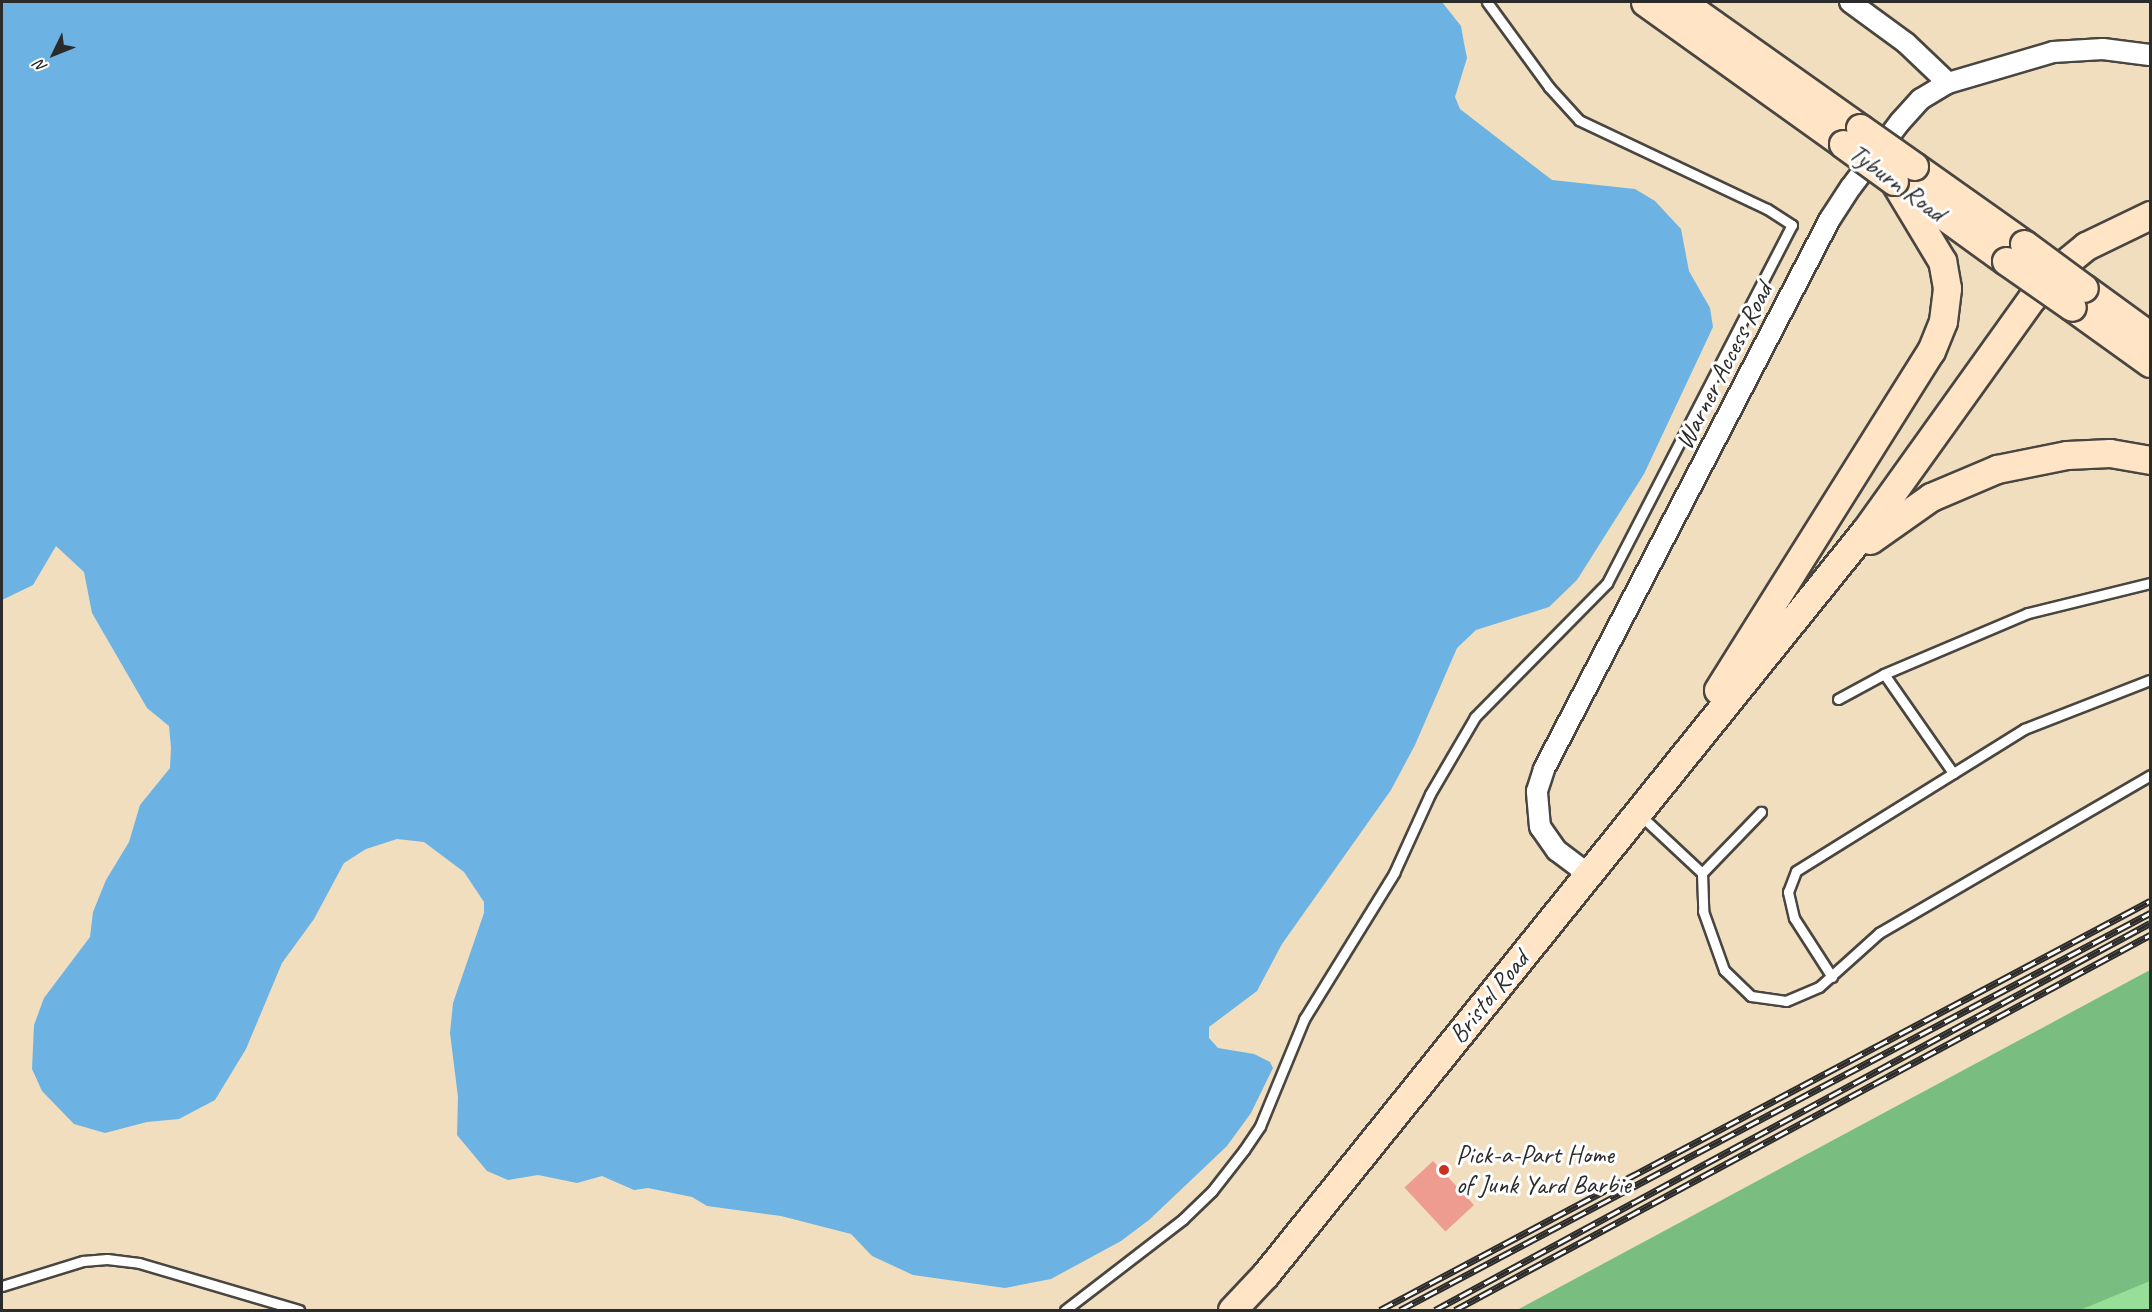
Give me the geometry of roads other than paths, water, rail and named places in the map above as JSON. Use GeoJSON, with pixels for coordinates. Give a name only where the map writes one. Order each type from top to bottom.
{"type":"FeatureCollection","features":[{"type":"Feature","properties":{"kind":"main road","name":"Tyburn Road"},"geometry":{"type":"LineString","coordinates":[[1645,2],[1904,173],[2078,298],[2151,363]]}},
{"type":"Feature","properties":{"kind":"main road","name":"Tyburn Road"},"geometry":{"type":"LineString","coordinates":[[1682,2],[1851,136]]}},
{"type":"Feature","properties":{"kind":"main road"},"geometry":{"type":"LineString","coordinates":[[1691,745],[1716,693],[1762,617],[1931,351],[1942,321],[1947,288],[1941,261],[1904,173]]}},
{"type":"Feature","properties":{"kind":"main road"},"geometry":{"type":"LineString","coordinates":[[1743,681],[2021,291],[2061,252],[2112,218],[2151,202]]}},
{"type":"Feature","properties":{"kind":"main road"},"geometry":{"type":"LineString","coordinates":[[1743,681],[1865,531],[2054,273],[2104,235],[2151,215]]}},
{"type":"Feature","properties":{"kind":"main road","name":"Tyburn Road"},"geometry":{"type":"LineString","coordinates":[[2078,298],[2151,336]]}},
{"type":"Feature","properties":{"kind":"main road"},"geometry":{"type":"LineString","coordinates":[[1743,681],[1852,558],[1895,520],[1931,497],[1996,469],[2038,459],[2095,453],[2151,460]]}},
{"type":"Feature","properties":{"kind":"main road","name":"Bristol Road"},"geometry":{"type":"LineString","coordinates":[[1232,1311],[1265,1275],[1743,681]]}},
{"type":"Feature","properties":{"kind":"street"},"geometry":{"type":"LineString","coordinates":[[1850,2],[1906,44],[1948,83]]}},
{"type":"Feature","properties":{"kind":"street","name":"Warner Access Road"},"geometry":{"type":"LineString","coordinates":[[1588,874],[1557,850],[1540,827],[1537,791],[1544,769],[1830,219],[1900,122],[1922,99],[1948,83],[2054,52],[2103,49],[2151,55]]}},
{"type":"Feature","properties":{"kind":"lane"},"geometry":{"type":"LineString","coordinates":[[1065,1311],[1183,1219],[1212,1191],[1244,1150],[1260,1126],[1304,1019],[1394,873],[1430,794],[1475,717],[1607,583],[1792,225],[1767,208],[1579,120],[1549,87],[1487,2]]}},
{"type":"Feature","properties":{"kind":"lane"},"geometry":{"type":"LineString","coordinates":[[1838,699],[1884,674],[2028,613],[2151,583]]}},
{"type":"Feature","properties":{"kind":"lane"},"geometry":{"type":"LineString","coordinates":[[1884,674],[1953,773]]}},
{"type":"Feature","properties":{"kind":"lane"},"geometry":{"type":"LineString","coordinates":[[1832,977],[1794,918],[1788,892],[1796,872],[2024,729],[2151,680]]}},
{"type":"Feature","properties":{"kind":"lane"},"geometry":{"type":"LineString","coordinates":[[1761,812],[1702,873],[1703,911],[1724,970],[1751,996],[1786,1001],[1819,987],[1879,933],[2151,775]]}},
{"type":"Feature","properties":{"kind":"lane"},"geometry":{"type":"LineString","coordinates":[[1637,813],[1702,873]]}},
{"type":"Feature","properties":{"kind":"lane"},"geometry":{"type":"LineString","coordinates":[[2,1286],[75,1263],[107,1259],[158,1268],[299,1311]]}},
{"type":"Feature","properties":{"kind":"water"},"geometry":{"type":"Polygon","coordinates":[[[2,2],[1442,2],[1461,26],[1467,58],[1455,97],[1460,109],[1552,180],[1635,189],[1655,201],[1681,229],[1689,271],[1710,308],[1713,327],[1644,474],[1577,580],[1549,607],[1476,630],[1457,648],[1415,745],[1391,790],[1282,944],[1257,991],[1209,1027],[1209,1038],[1218,1048],[1254,1054],[1270,1062],[1273,1068],[1251,1113],[1227,1146],[1149,1220],[1121,1241],[1051,1279],[1005,1288],[913,1275],[872,1256],[851,1234],[781,1216],[707,1206],[692,1197],[648,1188],[634,1190],[602,1176],[577,1183],[538,1175],[508,1180],[487,1171],[457,1135],[458,1097],[450,1033],[453,1003],[484,913],[484,902],[464,872],[424,842],[397,839],[366,849],[344,863],[314,919],[282,963],[246,1049],[215,1100],[179,1119],[147,1122],[105,1133],[74,1124],[42,1091],[32,1069],[34,1025],[44,998],[90,937],[93,912],[106,880],[129,842],[140,805],[170,768],[169,726],[147,708],[92,613],[84,572],[56,546],[33,585],[2,600],[2,2]]]}},
{"type":"Feature","properties":{"kind":"railway"},"geometry":{"type":"LineString","coordinates":[[1380,1310],[2150,901]]}},
{"type":"Feature","properties":{"kind":"railway"},"geometry":{"type":"LineString","coordinates":[[1400,1310],[2150,913]]}},
{"type":"Feature","properties":{"kind":"railway"},"geometry":{"type":"LineString","coordinates":[[1435,1310],[2150,923]]}},
{"type":"Feature","properties":{"kind":"railway"},"geometry":{"type":"LineString","coordinates":[[1455,1310],[2150,935]]}},
{"type":"Feature","properties":{"kind":"place","name":"Pick-a-Part Home of Junk Yard Barbie"},"geometry":{"type":"Point","coordinates":[1444,1170]}}]}
